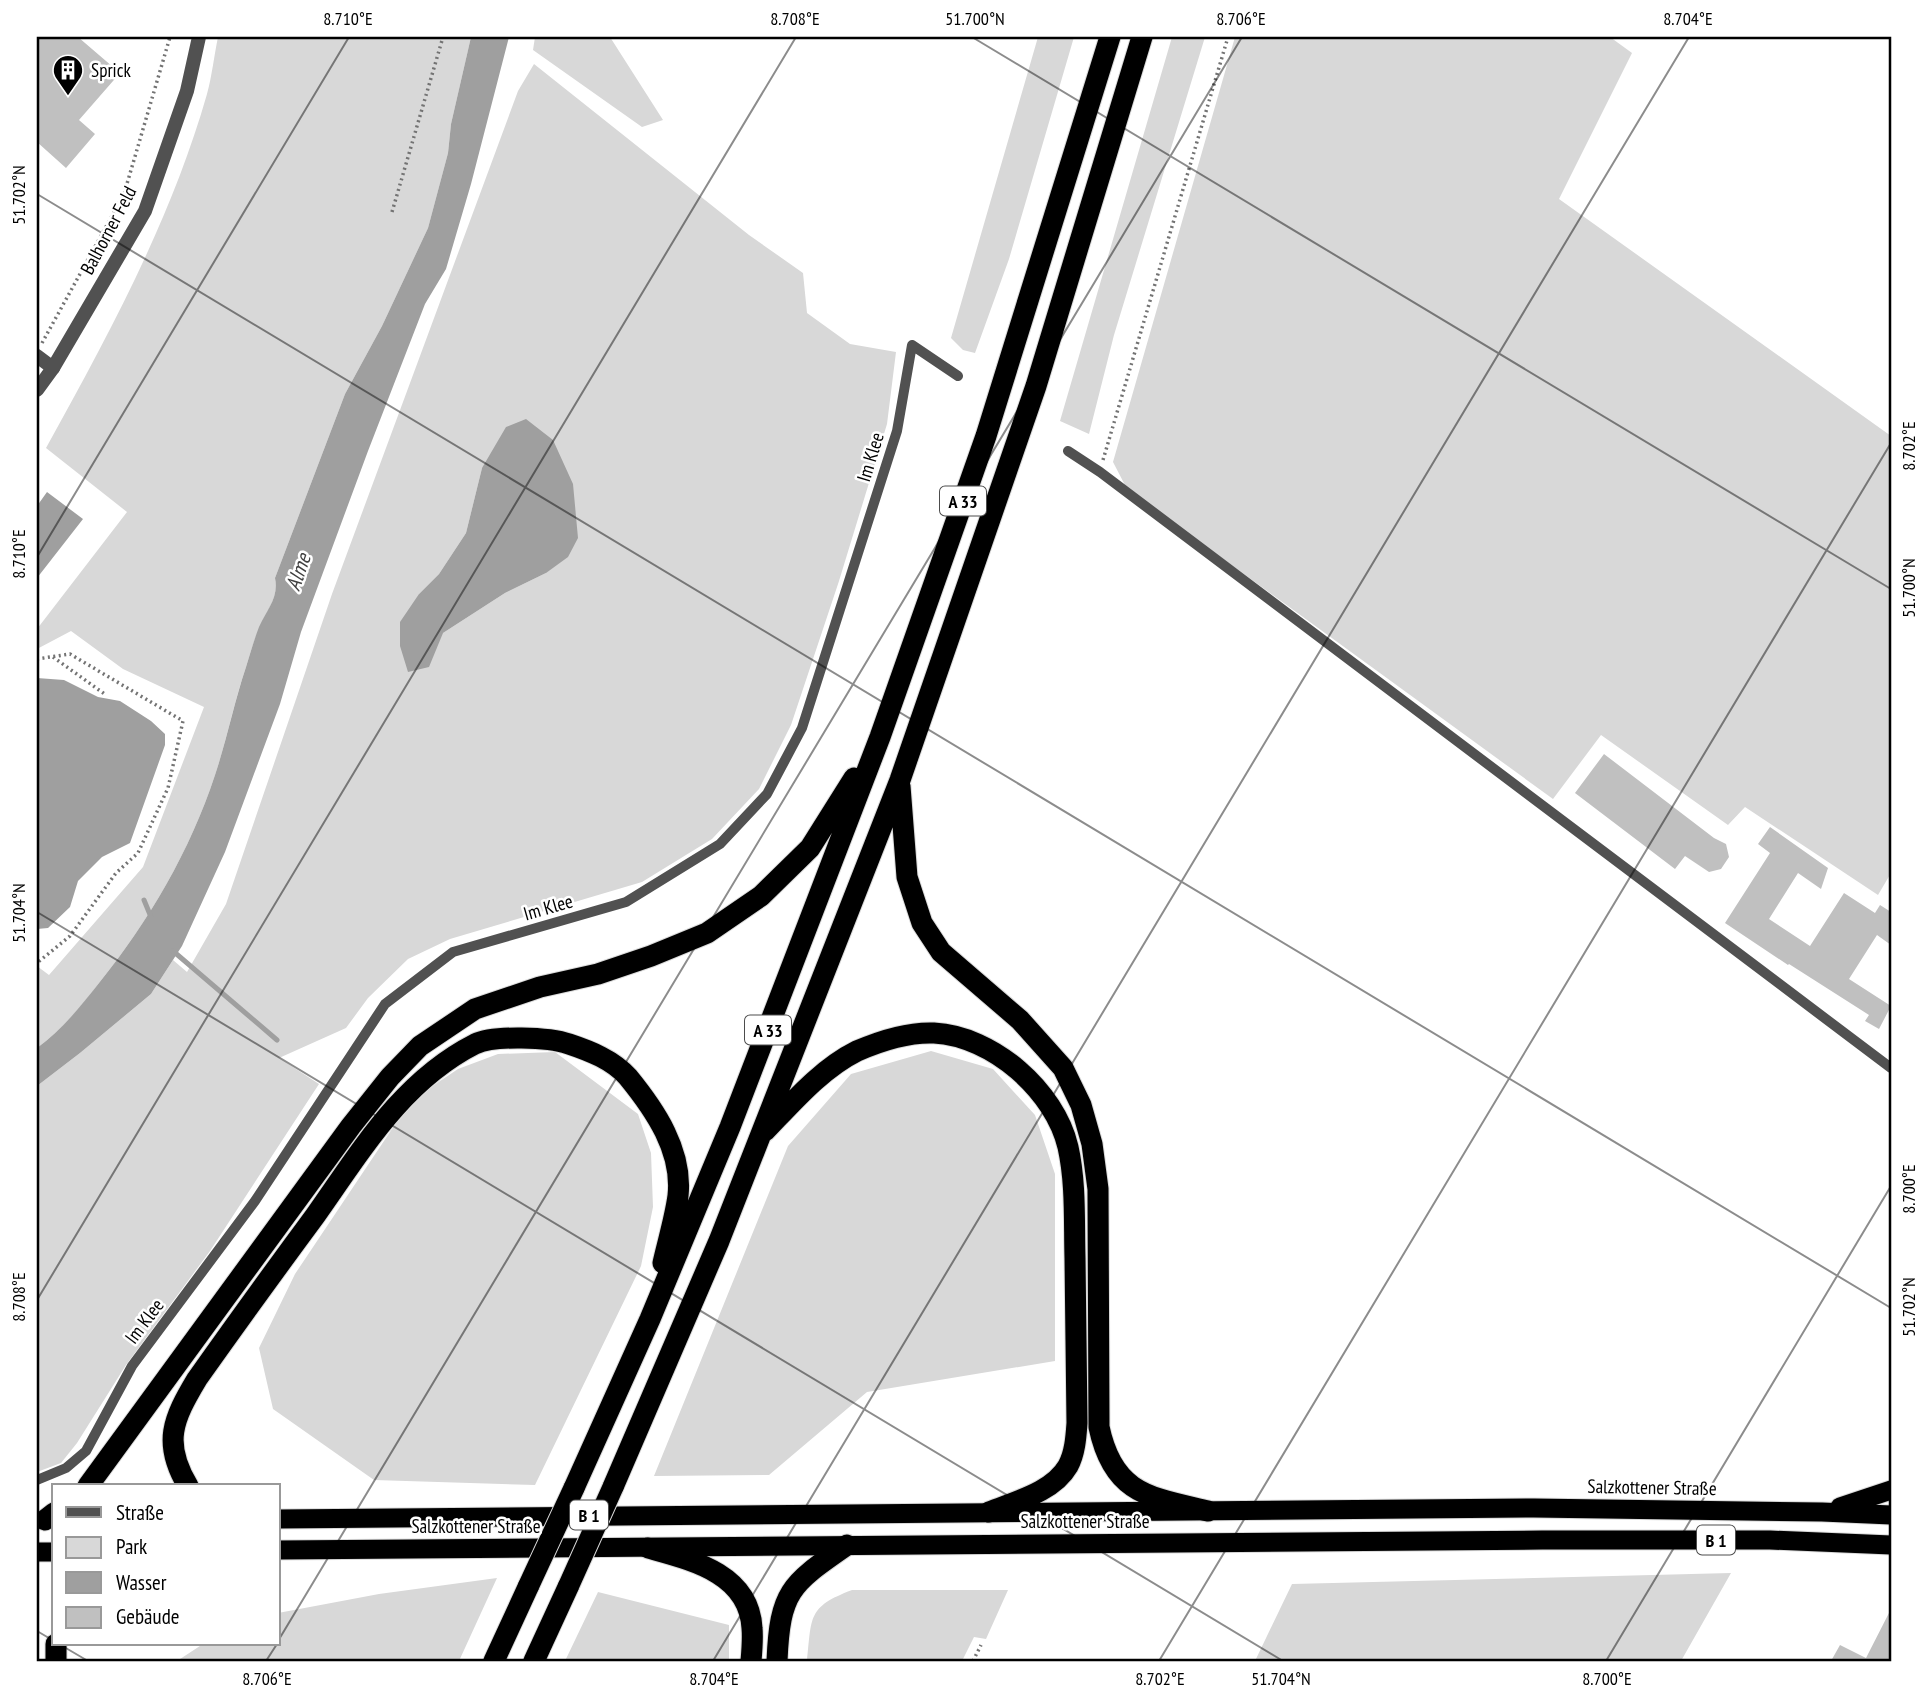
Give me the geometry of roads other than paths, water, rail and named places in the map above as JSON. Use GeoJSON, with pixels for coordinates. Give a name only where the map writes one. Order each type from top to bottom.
{"type":"FeatureCollection","features":[{"type":"Feature","properties":{"kind":"highway","name":"A 33"},"geometry":{"type":"LineString","coordinates":[[495,1661],[650,1319],[730,1127],[880,737],[986,436],[1111,37]]}},
{"type":"Feature","properties":{"kind":"highway","name":"A 33"},"geometry":{"type":"LineString","coordinates":[[534,1661],[613,1487],[719,1241],[900,780],[1036,386],[1142,37]]}},
{"type":"Feature","properties":{"kind":"highway"},"geometry":{"type":"LineString","coordinates":[[89,1484],[351,1126],[390,1077],[420,1046],[475,1009],[540,987],[598,974],[707,933],[761,896],[810,848],[880,737]]}},
{"type":"Feature","properties":{"kind":"highway"},"geometry":{"type":"LineString","coordinates":[[900,780],[907,877],[922,923],[941,952],[1020,1020],[1063,1068],[1081,1105],[1092,1144],[1098,1189],[1099,1427],[1103,1447],[1114,1470],[1132,1488],[1151,1496],[1208,1511]]}},
{"type":"Feature","properties":{"kind":"highway"},"geometry":{"type":"LineString","coordinates":[[759,1138],[817,1078],[857,1052],[898,1037],[935,1033],[968,1040],[1003,1057],[1031,1081],[1050,1107],[1067,1145],[1073,1191],[1077,1423],[1074,1448],[1068,1466],[1052,1485],[989,1512]]}},
{"type":"Feature","properties":{"kind":"highway"},"geometry":{"type":"LineString","coordinates":[[187,1484],[176,1467],[172,1450],[174,1428],[182,1405],[197,1379],[371,1137],[403,1097],[437,1068],[478,1043],[532,1037],[557,1040],[594,1052],[624,1073],[646,1098],[664,1127],[675,1158],[678,1194],[650,1319]]}},
{"type":"Feature","properties":{"kind":"highway"},"geometry":{"type":"LineString","coordinates":[[1822,1511],[1854,1504],[1891,1490]]}},
{"type":"Feature","properties":{"kind":"highway","name":"Salzkottener Straße"},"geometry":{"type":"LineString","coordinates":[[280,1519],[1534,1508],[1822,1511],[1891,1515]]}},
{"type":"Feature","properties":{"kind":"highway","name":"Salzkottener Straße"},"geometry":{"type":"LineString","coordinates":[[280,1550],[1770,1540],[1891,1545]]}},
{"type":"Feature","properties":{"kind":"highway"},"geometry":{"type":"LineString","coordinates":[[778,1661],[779,1626],[784,1602],[802,1579],[848,1545]]}},
{"type":"Feature","properties":{"kind":"highway"},"geometry":{"type":"LineString","coordinates":[[648,1548],[694,1561],[720,1573],[737,1590],[747,1608],[752,1626],[751,1661]]}},
{"type":"Feature","properties":{"kind":"street","name":"Balhorner Feld"},"geometry":{"type":"LineString","coordinates":[[37,390],[53,368],[145,211],[187,91],[199,37]]}},
{"type":"Feature","properties":{"kind":"street"},"geometry":{"type":"LineString","coordinates":[[37,354],[53,368]]}},
{"type":"Feature","properties":{"kind":"lane","name":"Im Klee"},"geometry":{"type":"LineString","coordinates":[[37,1480],[66,1468],[86,1451],[132,1366],[255,1201],[385,1004],[453,952],[626,902],[720,844],[766,794],[807,715],[897,431],[912,345],[958,376]]}},
{"type":"Feature","properties":{"kind":"lane"},"geometry":{"type":"LineString","coordinates":[[1068,451],[1100,472],[1891,1068]]}},
{"type":"Feature","properties":{"kind":"water","name":"Alme"},"geometry":{"type":"Polygon","coordinates":[[[471,37],[509,37],[446,269],[425,304],[368,451],[301,632],[280,704],[225,852],[182,946],[151,994],[37,1086],[37,1048],[77,1010],[135,935],[180,858],[205,803],[255,637],[274,598],[275,578],[345,394],[382,326],[428,228],[448,153],[451,124],[471,37]]]}},
{"type":"Feature","properties":{"kind":"water"},"geometry":{"type":"Polygon","coordinates":[[[526,419],[553,440],[573,484],[578,538],[568,557],[546,573],[505,593],[443,633],[429,667],[408,672],[400,646],[400,622],[419,594],[439,574],[466,533],[482,468],[506,427],[526,419]]]}},
{"type":"Feature","properties":{"kind":"water"},"geometry":{"type":"Polygon","coordinates":[[[47,492],[83,519],[37,578],[37,506],[47,492]]]}},
{"type":"Feature","properties":{"kind":"water"},"geometry":{"type":"Polygon","coordinates":[[[37,678],[64,680],[98,697],[120,701],[151,721],[165,734],[165,745],[130,843],[102,857],[78,881],[70,907],[48,928],[37,929],[37,678]]]}},
{"type":"Feature","properties":{"kind":"waterway"},"geometry":{"type":"LineString","coordinates":[[144,900],[151,917]]}},
{"type":"Feature","properties":{"kind":"waterway"},"geometry":{"type":"LineString","coordinates":[[173,951],[277,1040]]}},
{"type":"Feature","properties":{"kind":"place","name":"Sprick"},"geometry":{"type":"Point","coordinates":[68,97]}}]}
